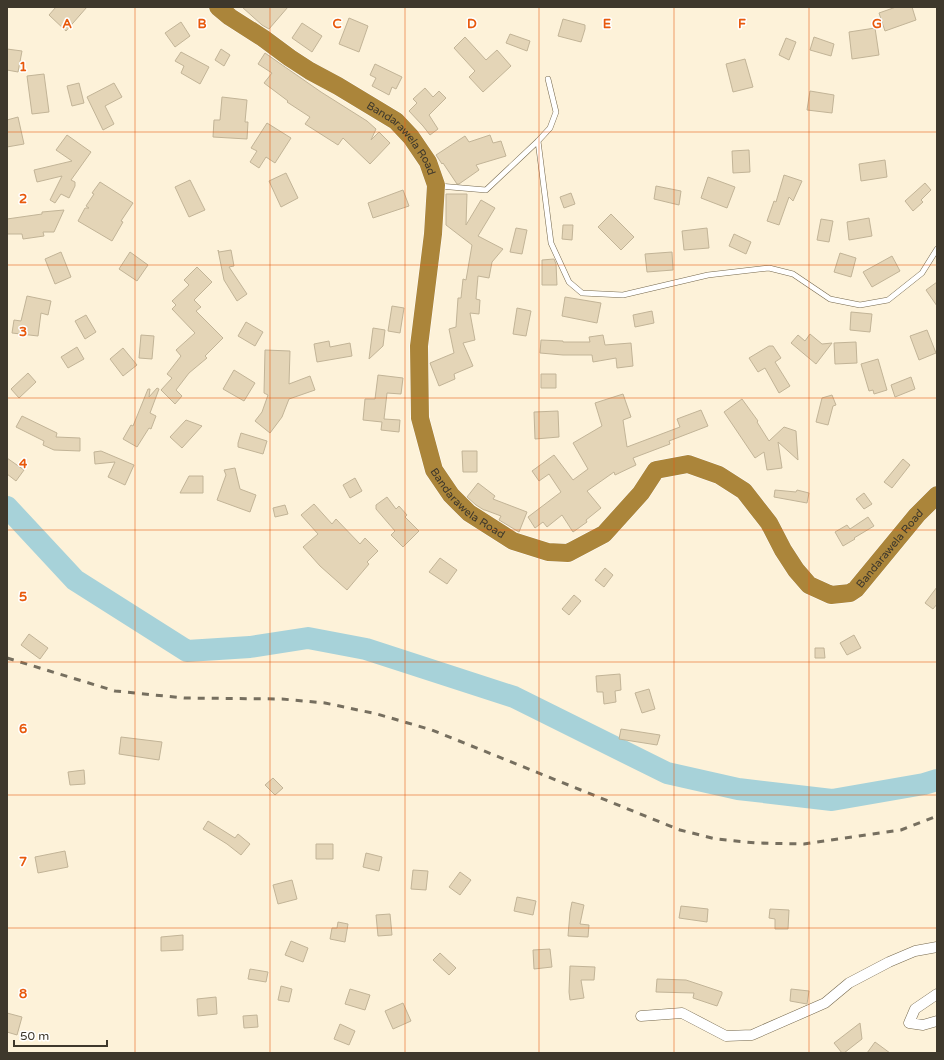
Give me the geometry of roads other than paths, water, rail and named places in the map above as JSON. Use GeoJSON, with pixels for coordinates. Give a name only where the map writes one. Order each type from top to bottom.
{"type":"FeatureCollection","features":[{"type":"Feature","properties":{"kind":"highway","name":"Bandarawela Road"},"geometry":{"type":"LineString","coordinates":[[218,7],[230,17],[310,71],[396,121],[411,137],[428,162],[436,185],[433,234],[419,346],[420,418],[434,470],[451,496],[469,513],[513,541],[548,552],[568,552],[604,534],[641,493],[656,470],[688,464],[719,475],[744,491],[769,523],[783,550],[796,570],[809,585],[830,595],[850,593],[856,589],[917,515],[937,495]]}},
{"type":"Feature","properties":{"kind":"street"},"geometry":{"type":"LineString","coordinates":[[641,1016],[682,1013],[726,1036],[752,1035],[825,1003],[849,983],[889,962],[915,951],[937,947]]}},
{"type":"Feature","properties":{"kind":"street"},"geometry":{"type":"LineString","coordinates":[[937,994],[915,1009],[909,1023],[922,1025],[937,1021]]}},
{"type":"Feature","properties":{"kind":"lane"},"geometry":{"type":"LineString","coordinates":[[436,185],[486,190],[538,141],[550,128],[556,112],[548,79]]}},
{"type":"Feature","properties":{"kind":"lane"},"geometry":{"type":"LineString","coordinates":[[538,141],[551,243],[569,282],[582,293],[623,295],[708,275],[769,268],[793,274],[830,299],[860,305],[888,300],[922,273],[937,249]]}},
{"type":"Feature","properties":{"kind":"waterway"},"geometry":{"type":"LineString","coordinates":[[7,507],[75,580],[187,651],[250,647],[308,638],[366,649],[514,697],[667,773],[738,789],[832,800],[924,784],[937,780]]}},
{"type":"Feature","properties":{"kind":"railway"},"geometry":{"type":"LineString","coordinates":[[7,658],[115,691],[184,698],[282,699],[325,703],[377,714],[432,730],[680,830],[716,839],[756,843],[804,844],[901,830],[937,816]]}}]}
